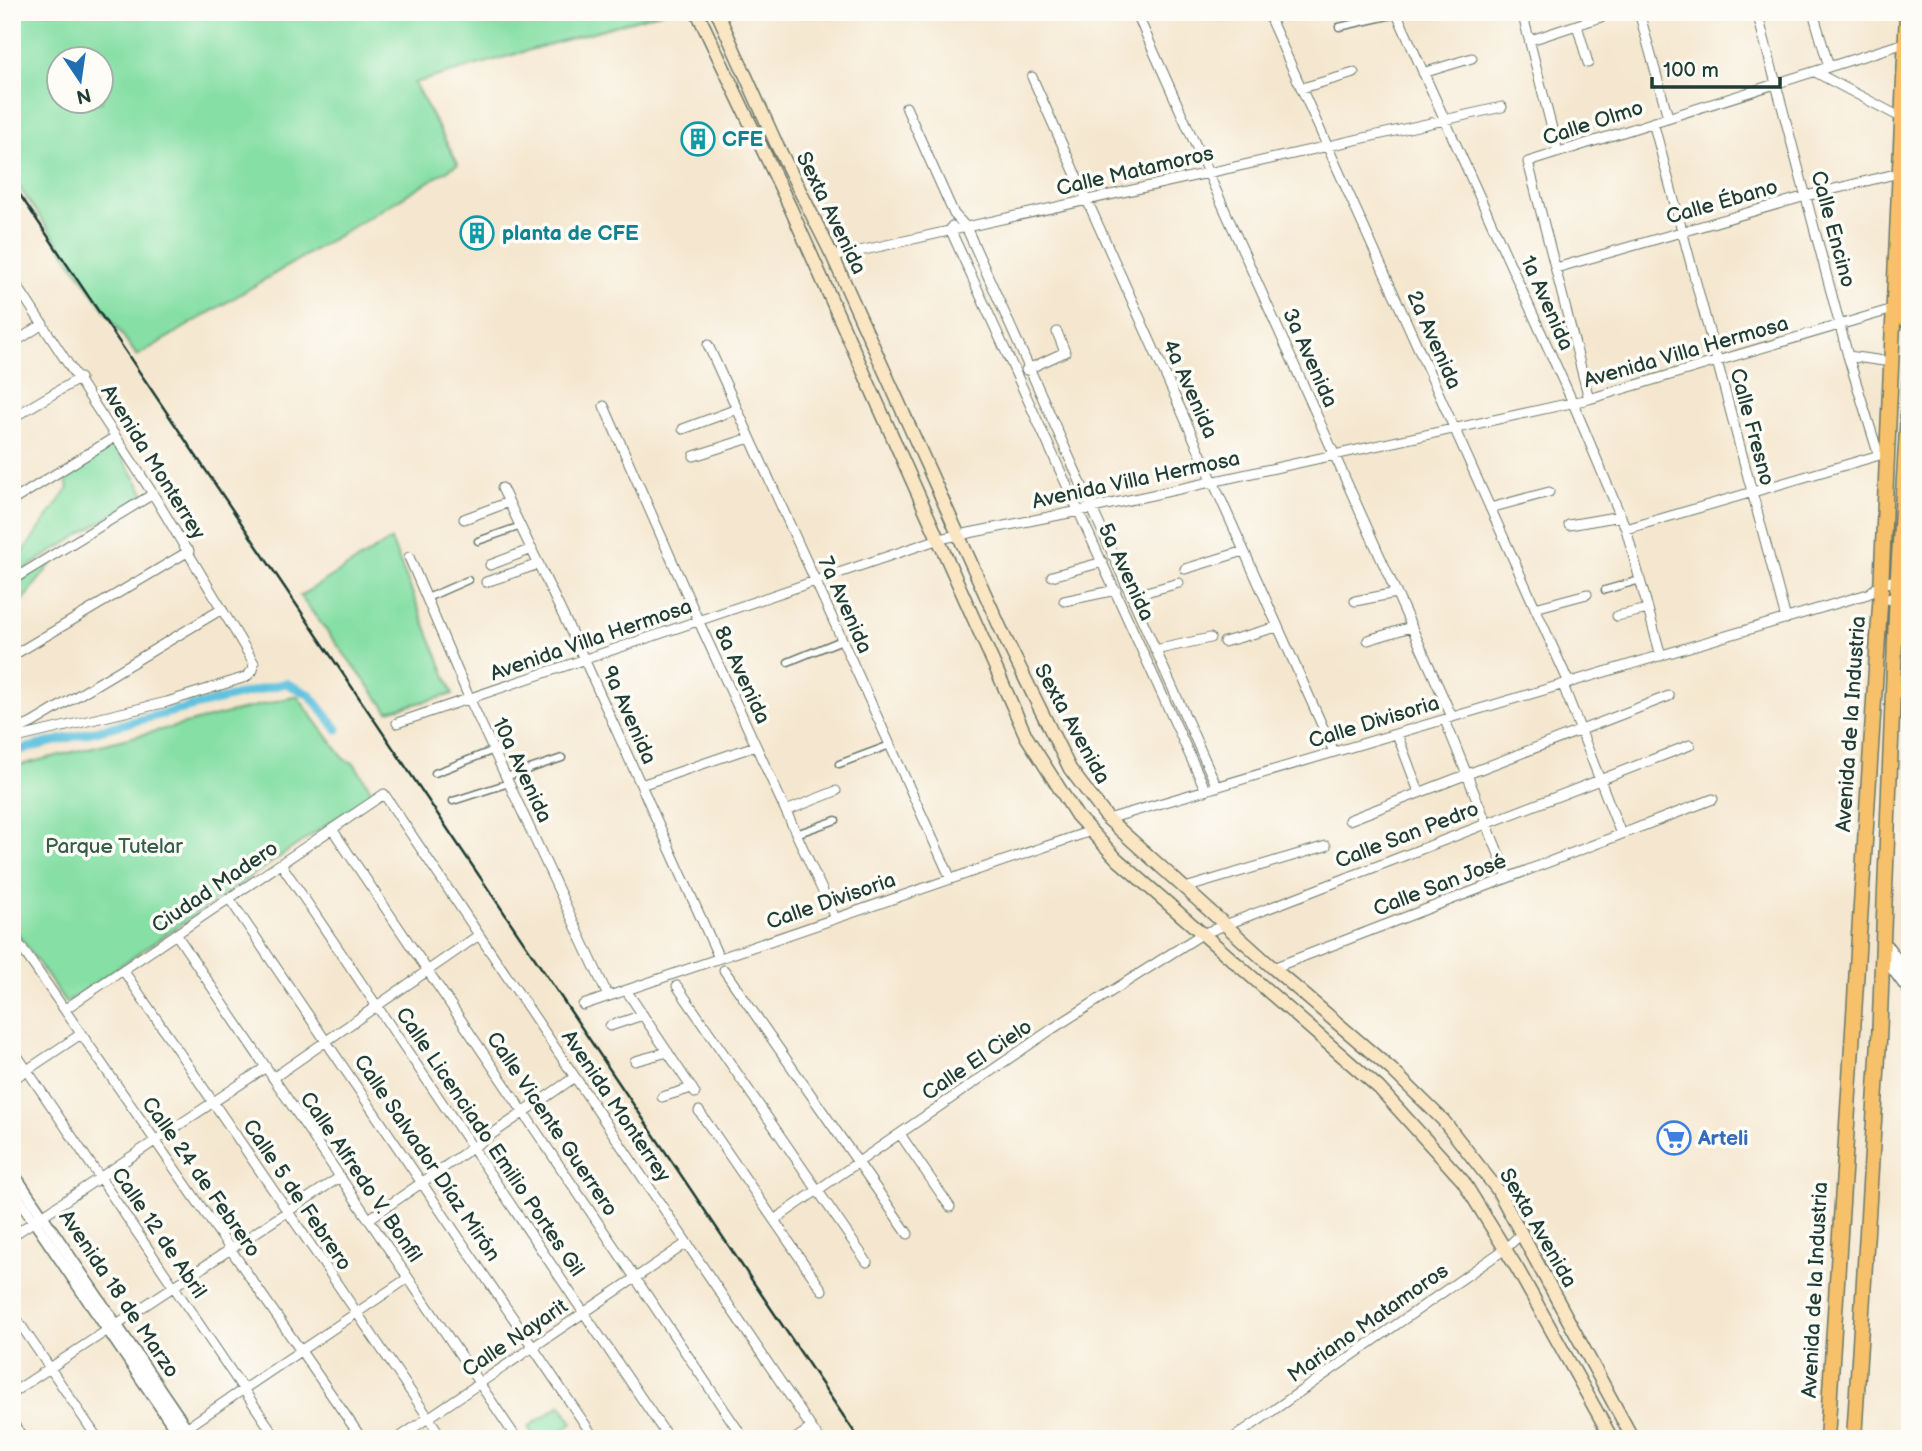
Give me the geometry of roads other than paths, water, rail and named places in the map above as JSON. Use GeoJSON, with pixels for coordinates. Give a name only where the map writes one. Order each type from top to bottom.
{"type":"FeatureCollection","features":[{"type":"Feature","properties":{"kind":"main road","name":"Sexta Avenida"},"geometry":{"type":"LineString","coordinates":[[697,12],[790,207],[1026,736],[1051,778],[1091,831],[1117,859],[1379,1088],[1419,1128],[1463,1181],[1505,1249],[1612,1439]]}},
{"type":"Feature","properties":{"kind":"main road","name":"Sexta Avenida"},"geometry":{"type":"LineString","coordinates":[[717,12],[776,144],[833,257],[1047,728],[1070,769],[1108,819],[1273,968],[1392,1070],[1443,1120],[1497,1189],[1633,1439]]}},
{"type":"Feature","properties":{"kind":"main road","name":"Avenida de la Industria"},"geometry":{"type":"LineString","coordinates":[[1827,1439],[1874,597],[1881,584],[1882,454],[1891,362],[1907,12]]}},
{"type":"Feature","properties":{"kind":"main road"},"geometry":{"type":"LineString","coordinates":[[1893,309],[1902,314],[1910,325]]}},
{"type":"Feature","properties":{"kind":"main road","name":"Avenida de la Industria"},"geometry":{"type":"LineString","coordinates":[[1854,1439],[1904,579],[1910,381]]}},
{"type":"Feature","properties":{"kind":"street","name":"3a Avenida"},"geometry":{"type":"LineString","coordinates":[[1136,12],[1411,627],[1449,719],[1466,774],[1508,877]]}},
{"type":"Feature","properties":{"kind":"street","name":"2a Avenida"},"geometry":{"type":"LineString","coordinates":[[1267,12],[1535,608],[1621,834]]}},
{"type":"Feature","properties":{"kind":"street"},"geometry":{"type":"LineString","coordinates":[[1522,12],[1558,152]]}},
{"type":"Feature","properties":{"kind":"street"},"geometry":{"type":"LineString","coordinates":[[1531,40],[1616,12]]}},
{"type":"Feature","properties":{"kind":"street"},"geometry":{"type":"LineString","coordinates":[[1639,12],[1668,117]]}},
{"type":"Feature","properties":{"kind":"street","name":"Calle Encino"},"geometry":{"type":"LineString","coordinates":[[1757,12],[1849,356],[1882,454]]}},
{"type":"Feature","properties":{"kind":"street"},"geometry":{"type":"LineString","coordinates":[[1813,12],[1829,67]]}},
{"type":"Feature","properties":{"kind":"street"},"geometry":{"type":"LineString","coordinates":[[1339,27],[1398,13]]}},
{"type":"Feature","properties":{"kind":"street","name":"1a Avenida"},"geometry":{"type":"LineString","coordinates":[[1398,13],[1621,516],[1661,656]]}},
{"type":"Feature","properties":{"kind":"street"},"geometry":{"type":"LineString","coordinates":[[1577,25],[1588,63]]}},
{"type":"Feature","properties":{"kind":"street","name":"Calle Olmo"},"geometry":{"type":"LineString","coordinates":[[1556,268],[1528,162],[1907,43]]}},
{"type":"Feature","properties":{"kind":"street"},"geometry":{"type":"LineString","coordinates":[[1423,73],[1472,58]]}},
{"type":"Feature","properties":{"kind":"street"},"geometry":{"type":"LineString","coordinates":[[1815,72],[1902,118]]}},
{"type":"Feature","properties":{"kind":"street"},"geometry":{"type":"LineString","coordinates":[[1301,88],[1354,73]]}},
{"type":"Feature","properties":{"kind":"street","name":"4a Avenida"},"geometry":{"type":"LineString","coordinates":[[1032,77],[1334,752]]}},
{"type":"Feature","properties":{"kind":"street","name":"5a Avenida"},"geometry":{"type":"LineString","coordinates":[[906,107],[954,214],[966,226],[1217,787]]}},
{"type":"Feature","properties":{"kind":"street","name":"Calle Matamoros"},"geometry":{"type":"LineString","coordinates":[[833,257],[1502,107]]}},
{"type":"Feature","properties":{"kind":"street","name":"Calle Fresno"},"geometry":{"type":"LineString","coordinates":[[1653,122],[1786,619]]}},
{"type":"Feature","properties":{"kind":"street","name":"Calle Ébano"},"geometry":{"type":"LineString","coordinates":[[1556,268],[1806,196],[1899,173]]}},
{"type":"Feature","properties":{"kind":"street"},"geometry":{"type":"LineString","coordinates":[[951,231],[954,214]]}},
{"type":"Feature","properties":{"kind":"street","name":"5a Avenida"},"geometry":{"type":"LineString","coordinates":[[951,231],[1206,791]]}},
{"type":"Feature","properties":{"kind":"street"},"geometry":{"type":"LineString","coordinates":[[1556,268],[1589,399]]}},
{"type":"Feature","properties":{"kind":"street","name":"Avenida Monterrey"},"geometry":{"type":"LineString","coordinates":[[12,278],[189,551],[254,663],[253,670],[246,677],[167,702],[12,740]]}},
{"type":"Feature","properties":{"kind":"street","name":"Avenida Villa Hermosa"},"geometry":{"type":"LineString","coordinates":[[397,723],[939,539],[1091,509],[1454,427],[1573,403],[1893,309]]}},
{"type":"Feature","properties":{"kind":"street"},"geometry":{"type":"LineString","coordinates":[[12,344],[43,324]]}},
{"type":"Feature","properties":{"kind":"street"},"geometry":{"type":"LineString","coordinates":[[1017,374],[1065,352],[1057,332]]}},
{"type":"Feature","properties":{"kind":"street","name":"7a Avenida"},"geometry":{"type":"LineString","coordinates":[[708,345],[951,879]]}},
{"type":"Feature","properties":{"kind":"street"},"geometry":{"type":"LineString","coordinates":[[1849,356],[1891,362]]}},
{"type":"Feature","properties":{"kind":"street"},"geometry":{"type":"LineString","coordinates":[[12,418],[79,378]]}},
{"type":"Feature","properties":{"kind":"street","name":"8a Avenida"},"geometry":{"type":"LineString","coordinates":[[604,406],[699,622],[835,918]]}},
{"type":"Feature","properties":{"kind":"street"},"geometry":{"type":"LineString","coordinates":[[683,429],[737,409]]}},
{"type":"Feature","properties":{"kind":"street"},"geometry":{"type":"LineString","coordinates":[[12,501],[116,438]]}},
{"type":"Feature","properties":{"kind":"street"},"geometry":{"type":"LineString","coordinates":[[694,456],[750,438]]}},
{"type":"Feature","properties":{"kind":"street"},"geometry":{"type":"LineString","coordinates":[[1626,529],[1882,454]]}},
{"type":"Feature","properties":{"kind":"street","name":"9a Avenida"},"geometry":{"type":"LineString","coordinates":[[502,488],[586,661],[719,958]]}},
{"type":"Feature","properties":{"kind":"street"},"geometry":{"type":"LineString","coordinates":[[1490,508],[1549,492]]}},
{"type":"Feature","properties":{"kind":"street"},"geometry":{"type":"LineString","coordinates":[[12,580],[153,494]]}},
{"type":"Feature","properties":{"kind":"street"},"geometry":{"type":"LineString","coordinates":[[464,519],[509,502]]}},
{"type":"Feature","properties":{"kind":"street"},"geometry":{"type":"LineString","coordinates":[[1569,525],[1621,516]]}},
{"type":"Feature","properties":{"kind":"street"},"geometry":{"type":"LineString","coordinates":[[478,541],[521,526]]}},
{"type":"Feature","properties":{"kind":"street"},"geometry":{"type":"LineString","coordinates":[[490,565],[532,549]]}},
{"type":"Feature","properties":{"kind":"street"},"geometry":{"type":"LineString","coordinates":[[12,656],[189,551]]}},
{"type":"Feature","properties":{"kind":"street"},"geometry":{"type":"LineString","coordinates":[[1185,569],[1244,551]]}},
{"type":"Feature","properties":{"kind":"street","name":"10a Avenida"},"geometry":{"type":"LineString","coordinates":[[410,557],[470,700],[608,996]]}},
{"type":"Feature","properties":{"kind":"street"},"geometry":{"type":"LineString","coordinates":[[1052,576],[1103,562]]}},
{"type":"Feature","properties":{"kind":"street"},"geometry":{"type":"LineString","coordinates":[[486,582],[539,564]]}},
{"type":"Feature","properties":{"kind":"street"},"geometry":{"type":"LineString","coordinates":[[1881,584],[1904,579]]}},
{"type":"Feature","properties":{"kind":"street"},"geometry":{"type":"LineString","coordinates":[[427,598],[468,580]]}},
{"type":"Feature","properties":{"kind":"street"},"geometry":{"type":"LineString","coordinates":[[1605,590],[1640,580]]}},
{"type":"Feature","properties":{"kind":"street"},"geometry":{"type":"LineString","coordinates":[[1131,596],[1179,583]]}},
{"type":"Feature","properties":{"kind":"street"},"geometry":{"type":"LineString","coordinates":[[1064,601],[1116,590]]}},
{"type":"Feature","properties":{"kind":"street"},"geometry":{"type":"LineString","coordinates":[[1355,601],[1396,593]]}},
{"type":"Feature","properties":{"kind":"street"},"geometry":{"type":"LineString","coordinates":[[1535,608],[1587,594]]}},
{"type":"Feature","properties":{"kind":"street"},"geometry":{"type":"LineString","coordinates":[[1874,597],[1903,597]]}},
{"type":"Feature","properties":{"kind":"street","name":"Calle Divisoria"},"geometry":{"type":"LineString","coordinates":[[1108,819],[1786,619],[1874,597]]}},
{"type":"Feature","properties":{"kind":"street"},"geometry":{"type":"LineString","coordinates":[[12,732],[32,723],[222,609]]}},
{"type":"Feature","properties":{"kind":"street"},"geometry":{"type":"LineString","coordinates":[[1617,616],[1648,609]]}},
{"type":"Feature","properties":{"kind":"street"},"geometry":{"type":"LineString","coordinates":[[1224,642],[1278,626]]}},
{"type":"Feature","properties":{"kind":"street"},"geometry":{"type":"LineString","coordinates":[[1368,640],[1411,627]]}},
{"type":"Feature","properties":{"kind":"street"},"geometry":{"type":"LineString","coordinates":[[1141,645],[1153,646],[1210,638]]}},
{"type":"Feature","properties":{"kind":"street"},"geometry":{"type":"LineString","coordinates":[[788,662],[842,640]]}},
{"type":"Feature","properties":{"kind":"street"},"geometry":{"type":"LineString","coordinates":[[1162,693],[1173,689]]}},
{"type":"Feature","properties":{"kind":"street"},"geometry":{"type":"LineString","coordinates":[[1349,820],[1669,696]]}},
{"type":"Feature","properties":{"kind":"street"},"geometry":{"type":"LineString","coordinates":[[1397,734],[1419,792]]}},
{"type":"Feature","properties":{"kind":"street"},"geometry":{"type":"LineString","coordinates":[[839,764],[890,745]]}},
{"type":"Feature","properties":{"kind":"street","name":"Calle San Pedro"},"geometry":{"type":"LineString","coordinates":[[1202,934],[1690,745]]}},
{"type":"Feature","properties":{"kind":"street"},"geometry":{"type":"LineString","coordinates":[[641,785],[755,746]]}},
{"type":"Feature","properties":{"kind":"street"},"geometry":{"type":"LineString","coordinates":[[435,773],[494,750]]}},
{"type":"Feature","properties":{"kind":"street"},"geometry":{"type":"LineString","coordinates":[[453,801],[562,758]]}},
{"type":"Feature","properties":{"kind":"street"},"geometry":{"type":"LineString","coordinates":[[786,811],[836,791]]}},
{"type":"Feature","properties":{"kind":"street","name":"Avenida Monterrey"},"geometry":{"type":"LineString","coordinates":[[384,794],[819,1439]]}},
{"type":"Feature","properties":{"kind":"street","name":"Ciudad Madero"},"geometry":{"type":"LineString","coordinates":[[65,1009],[384,794]]}},
{"type":"Feature","properties":{"kind":"street","name":"Calle San José"},"geometry":{"type":"LineString","coordinates":[[1273,968],[1713,799]]}},
{"type":"Feature","properties":{"kind":"street"},"geometry":{"type":"LineString","coordinates":[[796,834],[836,820]]}},
{"type":"Feature","properties":{"kind":"street","name":"Calle Vicente Guerrero"},"geometry":{"type":"LineString","coordinates":[[332,829],[744,1439]]}},
{"type":"Feature","properties":{"kind":"street","name":"Calle Divisoria"},"geometry":{"type":"LineString","coordinates":[[583,1005],[1091,831]]}},
{"type":"Feature","properties":{"kind":"street"},"geometry":{"type":"LineString","coordinates":[[1185,888],[1326,846]]}},
{"type":"Feature","properties":{"kind":"street","name":"Calle Licenciado Emilio Portes Gil"},"geometry":{"type":"LineString","coordinates":[[281,864],[669,1439]]}},
{"type":"Feature","properties":{"kind":"street","name":"Calle Salvador Díaz Mirón"},"geometry":{"type":"LineString","coordinates":[[229,898],[595,1439]]}},
{"type":"Feature","properties":{"kind":"street","name":"Calle 24 de Febrero"},"geometry":{"type":"LineString","coordinates":[[12,934],[362,1439]]}},
{"type":"Feature","properties":{"kind":"street","name":"Calle Alfredo V. Bonfil"},"geometry":{"type":"LineString","coordinates":[[176,934],[517,1439]]}},
{"type":"Feature","properties":{"kind":"street"},"geometry":{"type":"LineString","coordinates":[[273,1078],[479,934]]}},
{"type":"Feature","properties":{"kind":"street","name":"Calle El Cielo"},"geometry":{"type":"LineString","coordinates":[[774,1220],[1052,1030],[1202,934]]}},
{"type":"Feature","properties":{"kind":"street"},"geometry":{"type":"LineString","coordinates":[[1882,946],[1910,976]]}},
{"type":"Feature","properties":{"kind":"street"},"geometry":{"type":"LineString","coordinates":[[1882,946],[1910,993]]}},
{"type":"Feature","properties":{"kind":"street","name":"Calle 5 de Febrero"},"geometry":{"type":"LineString","coordinates":[[123,970],[443,1439]]}},
{"type":"Feature","properties":{"kind":"street"},"geometry":{"type":"LineString","coordinates":[[724,970],[908,1234]]}},
{"type":"Feature","properties":{"kind":"street"},"geometry":{"type":"LineString","coordinates":[[677,986],[867,1262]]}},
{"type":"Feature","properties":{"kind":"street"},"geometry":{"type":"LineString","coordinates":[[626,990],[694,1091],[662,1097]]}},
{"type":"Feature","properties":{"kind":"street"},"geometry":{"type":"LineString","coordinates":[[610,1026],[643,1015]]}},
{"type":"Feature","properties":{"kind":"street"},"geometry":{"type":"LineString","coordinates":[[12,1080],[81,1034]]}},
{"type":"Feature","properties":{"kind":"street","name":"Calle 12 de Abril"},"geometry":{"type":"LineString","coordinates":[[12,1048],[278,1439]]}},
{"type":"Feature","properties":{"kind":"street"},"geometry":{"type":"LineString","coordinates":[[635,1061],[668,1052]]}},
{"type":"Feature","properties":{"kind":"street"},"geometry":{"type":"LineString","coordinates":[[12,1236],[266,1067]]}},
{"type":"Feature","properties":{"kind":"street"},"geometry":{"type":"LineString","coordinates":[[369,1219],[575,1077]]}},
{"type":"Feature","properties":{"kind":"street"},"geometry":{"type":"LineString","coordinates":[[699,1111],[822,1290]]}},
{"type":"Feature","properties":{"kind":"street"},"geometry":{"type":"LineString","coordinates":[[900,1134],[950,1207]]}},
{"type":"Feature","properties":{"kind":"street","name":"Avenida 18 de Marzo"},"geometry":{"type":"LineString","coordinates":[[12,1171],[39,1218],[112,1327],[179,1435],[194,1439]]}},
{"type":"Feature","properties":{"kind":"street"},"geometry":{"type":"LineString","coordinates":[[12,1393],[340,1177]]}},
{"type":"Feature","properties":{"kind":"street","name":"Avenida 18 de Marzo"},"geometry":{"type":"LineString","coordinates":[[12,1189],[39,1218]]}},
{"type":"Feature","properties":{"kind":"street","name":"Mariano Matamoros"},"geometry":{"type":"LineString","coordinates":[[1232,1439],[1505,1249],[1521,1234]]}},
{"type":"Feature","properties":{"kind":"street","name":"Calle Nayarit"},"geometry":{"type":"LineString","coordinates":[[397,1439],[687,1243]]}},
{"type":"Feature","properties":{"kind":"street"},"geometry":{"type":"LineString","coordinates":[[179,1435],[408,1278]]}},
{"type":"Feature","properties":{"kind":"street"},"geometry":{"type":"LineString","coordinates":[[12,1312],[98,1439]]}},
{"type":"Feature","properties":{"kind":"street"},"geometry":{"type":"LineString","coordinates":[[12,1422],[24,1439]]}},
{"type":"Feature","properties":{"kind":"street"},"geometry":{"type":"LineString","coordinates":[[795,1439],[811,1428]]}},
{"type":"Feature","properties":{"kind":"waterway"},"geometry":{"type":"LineString","coordinates":[[12,752],[286,683],[310,695],[337,729]]}},
{"type":"Feature","properties":{"kind":"railway"},"geometry":{"type":"LineString","coordinates":[[12,183],[859,1439]]}},
{"type":"Feature","properties":{"kind":"place","name":"CFE"},"geometry":{"type":"Point","coordinates":[698,139]}},
{"type":"Feature","properties":{"kind":"place","name":"planta de CFE"},"geometry":{"type":"Point","coordinates":[477,233]}},
{"type":"Feature","properties":{"kind":"place","name":"Arteli"},"geometry":{"type":"Point","coordinates":[1674,1138]}},
{"type":"Feature","properties":{"kind":"park label","name":"Parque Tutelar"},"geometry":{"type":"Point","coordinates":[114,846]}}]}
